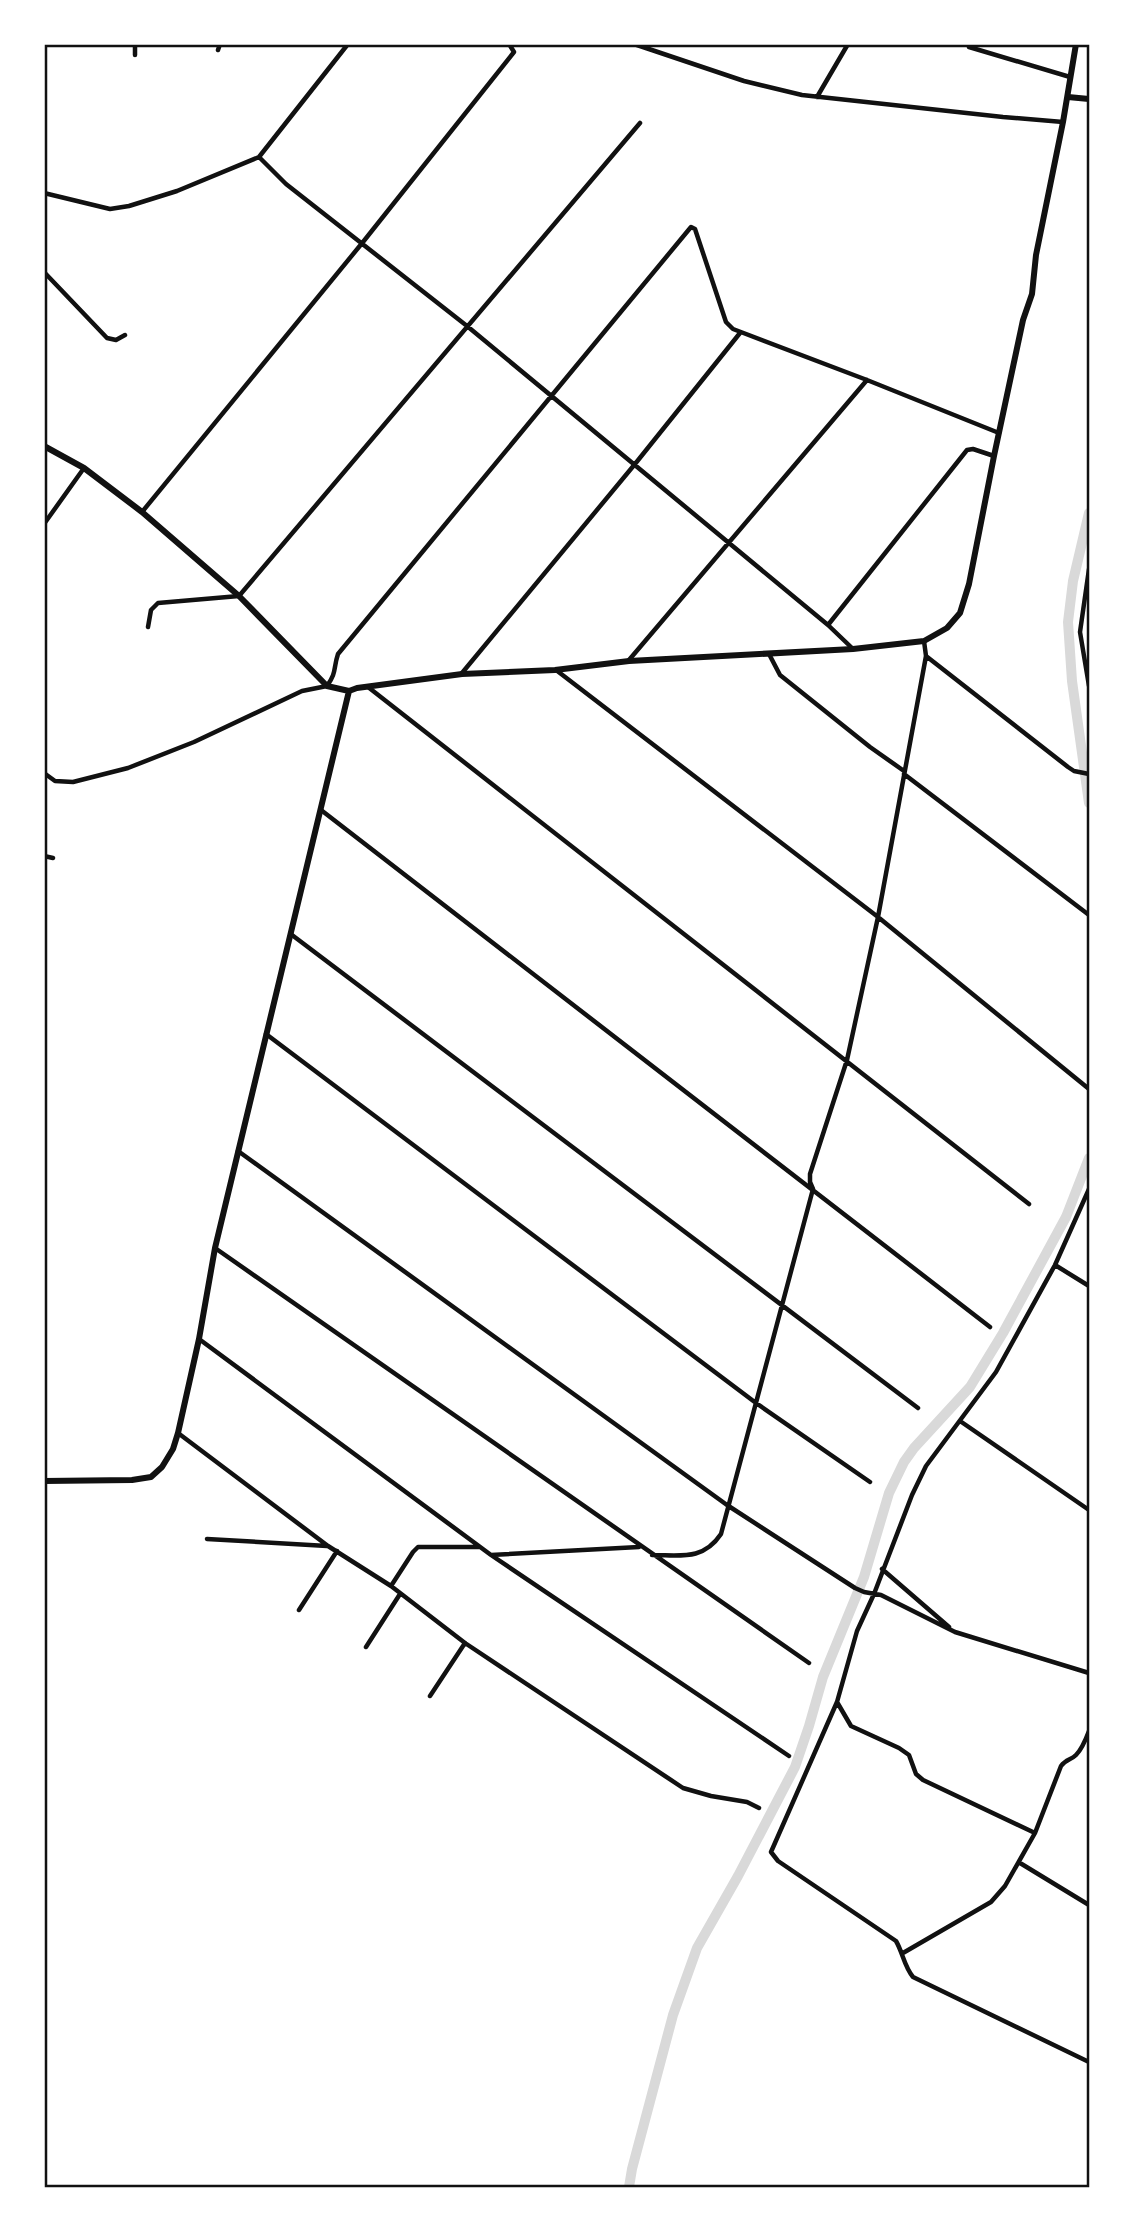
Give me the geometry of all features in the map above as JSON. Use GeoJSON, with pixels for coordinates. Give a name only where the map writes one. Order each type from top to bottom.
{"type":"FeatureCollection","features":[{"type":"Feature","properties":{"kind":"street"},"geometry":{"type":"LineString","coordinates":[[135,44],[135,55]]}},
{"type":"Feature","properties":{"kind":"street"},"geometry":{"type":"LineString","coordinates":[[218,50],[220,44]]}},
{"type":"Feature","properties":{"kind":"street"},"geometry":{"type":"LineString","coordinates":[[44,193],[110,208],[129,206],[177,191],[258,157],[348,44]]}},
{"type":"Feature","properties":{"kind":"street"},"geometry":{"type":"LineString","coordinates":[[142,512],[363,242],[513,52],[509,44]]}},
{"type":"Feature","properties":{"kind":"street"},"geometry":{"type":"LineString","coordinates":[[634,44],[744,81],[817,97],[1063,122]]}},
{"type":"Feature","properties":{"kind":"street"},"geometry":{"type":"LineString","coordinates":[[817,97],[848,44]]}},
{"type":"Feature","properties":{"kind":"street"},"geometry":{"type":"LineString","coordinates":[[44,773],[54,782],[73,782],[128,768],[302,691],[327,686],[349,691],[462,674],[555,670],[629,661],[853,649],[924,641],[947,628],[960,613],[969,584],[1023,320],[1032,295],[1036,255],[1076,44]]}},
{"type":"Feature","properties":{"kind":"street"},"geometry":{"type":"LineString","coordinates":[[969,47],[1071,77]]}},
{"type":"Feature","properties":{"kind":"street"},"geometry":{"type":"LineString","coordinates":[[1068,97],[1089,99]]}},
{"type":"Feature","properties":{"kind":"street"},"geometry":{"type":"LineString","coordinates":[[148,627],[151,610],[158,603],[239,596],[640,122]]}},
{"type":"Feature","properties":{"kind":"street"},"geometry":{"type":"LineString","coordinates":[[258,157],[286,184],[363,242],[635,464],[828,625],[853,649]]}},
{"type":"Feature","properties":{"kind":"street"},"geometry":{"type":"LineString","coordinates":[[327,686],[335,675],[338,654],[691,227],[695,229],[726,322],[740,332],[999,433]]}},
{"type":"Feature","properties":{"kind":"street"},"geometry":{"type":"LineString","coordinates":[[44,272],[107,338],[116,340],[125,335]]}},
{"type":"Feature","properties":{"kind":"street"},"geometry":{"type":"LineString","coordinates":[[462,674],[740,332]]}},
{"type":"Feature","properties":{"kind":"street"},"geometry":{"type":"LineString","coordinates":[[629,661],[867,380]]}},
{"type":"Feature","properties":{"kind":"street"},"geometry":{"type":"LineString","coordinates":[[44,446],[84,468],[142,512],[239,596],[327,686]]}},
{"type":"Feature","properties":{"kind":"street"},"geometry":{"type":"LineString","coordinates":[[828,625],[967,450],[973,449],[994,456]]}},
{"type":"Feature","properties":{"kind":"street"},"geometry":{"type":"LineString","coordinates":[[44,524],[84,468]]}},
{"type":"Feature","properties":{"kind":"street"},"geometry":{"type":"LineString","coordinates":[[1089,569],[1080,632],[1088,666],[1089,686]]}},
{"type":"Feature","properties":{"kind":"street"},"geometry":{"type":"LineString","coordinates":[[652,1555],[691,1555],[703,1552],[713,1546],[720,1534],[813,1189],[810,1174],[847,1060],[878,917],[926,656],[924,641]]}},
{"type":"Feature","properties":{"kind":"street"},"geometry":{"type":"LineString","coordinates":[[769,654],[780,675],[1089,915]]}},
{"type":"Feature","properties":{"kind":"street"},"geometry":{"type":"LineString","coordinates":[[926,656],[1074,771],[1089,774]]}},
{"type":"Feature","properties":{"kind":"street"},"geometry":{"type":"LineString","coordinates":[[555,670],[878,917],[1089,1089]]}},
{"type":"Feature","properties":{"kind":"street"},"geometry":{"type":"LineString","coordinates":[[368,687],[1030,1204]]}},
{"type":"Feature","properties":{"kind":"street"},"geometry":{"type":"LineString","coordinates":[[44,1481],[151,1477],[173,1449],[200,1339],[215,1248],[349,691]]}},
{"type":"Feature","properties":{"kind":"street"},"geometry":{"type":"LineString","coordinates":[[320,809],[990,1327]]}},
{"type":"Feature","properties":{"kind":"street"},"geometry":{"type":"LineString","coordinates":[[44,856],[53,858]]}},
{"type":"Feature","properties":{"kind":"street"},"geometry":{"type":"LineString","coordinates":[[292,935],[918,1408]]}},
{"type":"Feature","properties":{"kind":"street"},"geometry":{"type":"LineString","coordinates":[[266,1034],[756,1403],[870,1482]]}},
{"type":"Feature","properties":{"kind":"street"},"geometry":{"type":"LineString","coordinates":[[238,1151],[727,1505],[855,1588],[881,1595],[955,1632],[1089,1673]]}},
{"type":"Feature","properties":{"kind":"street"},"geometry":{"type":"LineString","coordinates":[[1089,1189],[1055,1265],[996,1372],[926,1466],[912,1495],[874,1594],[857,1630],[837,1702],[771,1852],[778,1861],[896,1941],[903,1953],[906,1968],[913,1977],[1089,2062]]}},
{"type":"Feature","properties":{"kind":"street"},"geometry":{"type":"LineString","coordinates":[[215,1248],[809,1663]]}},
{"type":"Feature","properties":{"kind":"street"},"geometry":{"type":"LineString","coordinates":[[1055,1265],[1089,1286]]}},
{"type":"Feature","properties":{"kind":"street"},"geometry":{"type":"LineString","coordinates":[[200,1339],[491,1555],[789,1756]]}},
{"type":"Feature","properties":{"kind":"street"},"geometry":{"type":"LineString","coordinates":[[960,1421],[1089,1510]]}},
{"type":"Feature","properties":{"kind":"street"},"geometry":{"type":"LineString","coordinates":[[178,1433],[328,1546],[390,1586],[465,1643],[683,1788],[747,1802],[759,1808]]}},
{"type":"Feature","properties":{"kind":"street"},"geometry":{"type":"LineString","coordinates":[[207,1539],[328,1546]]}},
{"type":"Feature","properties":{"kind":"street"},"geometry":{"type":"LineString","coordinates":[[390,1586],[418,1548],[481,1547]]}},
{"type":"Feature","properties":{"kind":"street"},"geometry":{"type":"LineString","coordinates":[[491,1555],[640,1547]]}},
{"type":"Feature","properties":{"kind":"street"},"geometry":{"type":"LineString","coordinates":[[299,1610],[337,1551]]}},
{"type":"Feature","properties":{"kind":"street"},"geometry":{"type":"LineString","coordinates":[[882,1569],[955,1632]]}},
{"type":"Feature","properties":{"kind":"street"},"geometry":{"type":"LineString","coordinates":[[366,1647],[400,1594]]}},
{"type":"Feature","properties":{"kind":"street"},"geometry":{"type":"LineString","coordinates":[[430,1696],[465,1643]]}},
{"type":"Feature","properties":{"kind":"street"},"geometry":{"type":"LineString","coordinates":[[837,1702],[851,1726],[909,1755],[916,1774],[923,1780],[1035,1833]]}},
{"type":"Feature","properties":{"kind":"street"},"geometry":{"type":"LineString","coordinates":[[903,1953],[991,1902],[1005,1886],[1035,1833],[1063,1761],[1079,1752],[1089,1731]]}},
{"type":"Feature","properties":{"kind":"street"},"geometry":{"type":"LineString","coordinates":[[1020,1863],[1089,1905]]}},
{"type":"Feature","properties":{"kind":"waterway"},"geometry":{"type":"LineString","coordinates":[[1089,513],[1073,581],[1068,622],[1072,681],[1089,803]]}},
{"type":"Feature","properties":{"kind":"waterway"},"geometry":{"type":"LineString","coordinates":[[629,2187],[673,2015],[697,1948],[795,1767],[823,1677],[864,1577],[889,1493],[904,1462],[970,1387],[1003,1333],[1066,1217],[1089,1158]]}}]}
